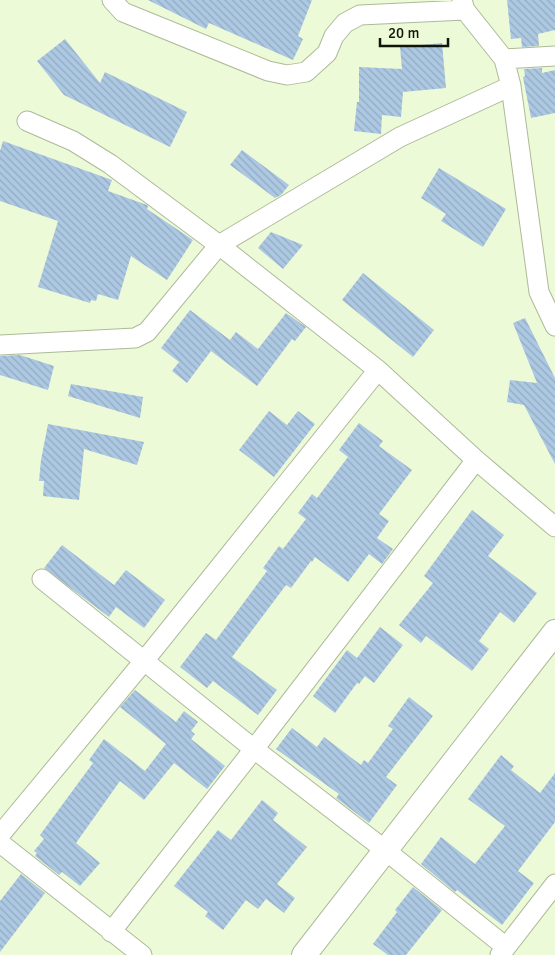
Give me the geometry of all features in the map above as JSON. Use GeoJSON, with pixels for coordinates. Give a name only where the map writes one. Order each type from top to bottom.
{"type":"FeatureCollection","features":[{"type":"Feature","properties":{"kind":"street"},"geometry":{"type":"LineString","coordinates":[[112,0],[123,12],[268,71],[287,75],[306,72],[327,53],[334,36],[345,23],[360,15],[464,5],[504,59],[511,86],[540,292],[555,326]]}},
{"type":"Feature","properties":{"kind":"street"},"geometry":{"type":"LineString","coordinates":[[504,59],[555,56]]}},
{"type":"Feature","properties":{"kind":"street"},"geometry":{"type":"LineString","coordinates":[[0,344],[136,338],[143,335],[219,245],[400,137],[511,86]]}},
{"type":"Feature","properties":{"kind":"street"},"geometry":{"type":"LineString","coordinates":[[27,121],[73,140],[110,164],[219,245],[378,370],[476,460],[555,527]]}},
{"type":"Feature","properties":{"kind":"street"},"geometry":{"type":"LineString","coordinates":[[0,834],[144,660],[378,370]]}},
{"type":"Feature","properties":{"kind":"street"},"geometry":{"type":"LineString","coordinates":[[111,932],[254,750],[476,460]]}},
{"type":"Feature","properties":{"kind":"street"},"geometry":{"type":"LineString","coordinates":[[42,579],[254,750],[385,850],[503,951],[551,897]]}},
{"type":"Feature","properties":{"kind":"street"},"geometry":{"type":"LineString","coordinates":[[304,955],[555,632]]}},
{"type":"Feature","properties":{"kind":"street"},"geometry":{"type":"LineString","coordinates":[[0,843],[142,955]]}},
{"type":"Feature","properties":{"kind":"building"},"geometry":{"type":"Polygon","coordinates":[[[148,0],[312,0],[298,36],[303,39],[293,60],[209,23],[206,29],[148,0]]]}},
{"type":"Feature","properties":{"kind":"building"},"geometry":{"type":"Polygon","coordinates":[[[507,0],[555,0],[555,30],[538,34],[539,46],[522,47],[521,38],[511,39],[507,0]]]}},
{"type":"Feature","properties":{"kind":"building"},"geometry":{"type":"Polygon","coordinates":[[[65,39],[100,83],[105,72],[187,112],[170,147],[64,95],[37,61],[65,39]]]}},
{"type":"Feature","properties":{"kind":"building"},"geometry":{"type":"Polygon","coordinates":[[[442,43],[446,88],[403,92],[401,117],[382,115],[381,134],[354,131],[357,102],[359,102],[359,67],[402,69],[400,47],[442,43]]]}},
{"type":"Feature","properties":{"kind":"building"},"geometry":{"type":"Polygon","coordinates":[[[542,68],[542,73],[555,70],[555,113],[531,118],[523,77],[525,76],[524,69],[542,68]]]}},
{"type":"Feature","properties":{"kind":"building"},"geometry":{"type":"Polygon","coordinates":[[[3,141],[112,180],[108,191],[147,205],[147,209],[193,240],[167,280],[131,256],[118,300],[98,294],[96,301],[91,300],[90,303],[38,287],[58,221],[0,201],[0,151],[3,141]]]}},
{"type":"Feature","properties":{"kind":"building"},"geometry":{"type":"Polygon","coordinates":[[[242,150],[289,185],[281,195],[275,198],[230,165],[242,150]]]}},
{"type":"Feature","properties":{"kind":"building"},"geometry":{"type":"Polygon","coordinates":[[[439,168],[506,209],[483,247],[441,221],[446,214],[421,198],[439,168]]]}},
{"type":"Feature","properties":{"kind":"building"},"geometry":{"type":"Polygon","coordinates":[[[271,232],[303,245],[283,269],[258,248],[271,232]]]}},
{"type":"Feature","properties":{"kind":"building"},"geometry":{"type":"Polygon","coordinates":[[[363,273],[434,330],[413,357],[342,300],[363,273]]]}},
{"type":"Feature","properties":{"kind":"building"},"geometry":{"type":"Polygon","coordinates":[[[190,310],[230,340],[236,332],[258,349],[286,313],[306,327],[295,341],[292,339],[257,386],[211,351],[187,383],[172,371],[179,362],[161,348],[190,310]]]}},
{"type":"Feature","properties":{"kind":"building"},"geometry":{"type":"Polygon","coordinates":[[[525,318],[555,378],[555,464],[524,405],[507,402],[510,380],[537,383],[513,323],[525,318]]]}},
{"type":"Feature","properties":{"kind":"building"},"geometry":{"type":"Polygon","coordinates":[[[20,355],[54,366],[48,390],[0,375],[0,356],[20,355]]]}},
{"type":"Feature","properties":{"kind":"building"},"geometry":{"type":"Polygon","coordinates":[[[71,384],[143,397],[140,418],[68,396],[71,384]]]}},
{"type":"Feature","properties":{"kind":"building"},"geometry":{"type":"Polygon","coordinates":[[[269,411],[287,425],[298,411],[315,424],[274,477],[239,450],[269,411]]]}},
{"type":"Feature","properties":{"kind":"building"},"geometry":{"type":"Polygon","coordinates":[[[359,423],[383,441],[379,446],[412,470],[379,514],[389,521],[377,538],[393,549],[382,564],[369,554],[348,582],[315,557],[291,588],[286,585],[232,657],[277,690],[258,715],[213,681],[207,688],[180,667],[206,633],[216,640],[267,571],[263,568],[279,546],[283,549],[306,519],[298,513],[312,494],[317,498],[348,457],[339,450],[359,423]]]}},
{"type":"Feature","properties":{"kind":"building"},"geometry":{"type":"Polygon","coordinates":[[[48,424],[144,442],[137,465],[84,449],[79,500],[43,496],[44,481],[39,481],[48,424]]]}},
{"type":"Feature","properties":{"kind":"building"},"geometry":{"type":"Polygon","coordinates":[[[472,510],[504,535],[488,556],[537,593],[514,623],[500,612],[479,641],[489,649],[472,671],[426,636],[421,643],[399,625],[433,583],[424,576],[472,510]]]}},
{"type":"Feature","properties":{"kind":"building"},"geometry":{"type":"Polygon","coordinates":[[[62,545],[114,585],[126,570],[165,600],[144,628],[116,607],[109,617],[44,568],[62,545]]]}},
{"type":"Feature","properties":{"kind":"building"},"geometry":{"type":"Polygon","coordinates":[[[380,627],[403,645],[374,683],[365,676],[359,684],[357,683],[335,713],[313,696],[347,650],[357,658],[380,627]]]}},
{"type":"Feature","properties":{"kind":"building"},"geometry":{"type":"Polygon","coordinates":[[[135,690],[176,722],[184,711],[198,722],[191,731],[195,734],[191,739],[225,766],[207,789],[174,763],[144,800],[120,781],[76,843],[100,863],[80,886],[62,872],[59,875],[35,856],[37,853],[34,851],[44,839],[40,835],[93,763],[89,760],[104,739],[145,771],[166,744],[120,707],[135,690]]]}},
{"type":"Feature","properties":{"kind":"building"},"geometry":{"type":"Polygon","coordinates":[[[409,697],[433,716],[386,777],[397,785],[369,823],[336,798],[339,794],[276,749],[292,728],[317,747],[324,737],[361,765],[364,760],[368,763],[393,729],[388,726],[409,697]]]}},
{"type":"Feature","properties":{"kind":"building"},"geometry":{"type":"Polygon","coordinates":[[[501,755],[514,766],[511,770],[540,793],[555,773],[555,822],[518,871],[534,883],[502,925],[457,890],[455,892],[421,864],[441,837],[475,864],[505,826],[468,799],[501,755]]]}},
{"type":"Feature","properties":{"kind":"building"},"geometry":{"type":"Polygon","coordinates":[[[262,800],[278,813],[273,820],[307,847],[277,884],[295,898],[284,913],[266,899],[258,909],[246,900],[223,930],[205,916],[208,912],[174,886],[218,830],[231,840],[262,800]]]}},
{"type":"Feature","properties":{"kind":"building"},"geometry":{"type":"Polygon","coordinates":[[[21,874],[45,893],[0,952],[0,901],[21,874]]]}},
{"type":"Feature","properties":{"kind":"building"},"geometry":{"type":"Polygon","coordinates":[[[413,887],[442,910],[406,955],[388,955],[373,944],[397,912],[395,910],[413,887]]]}}]}
